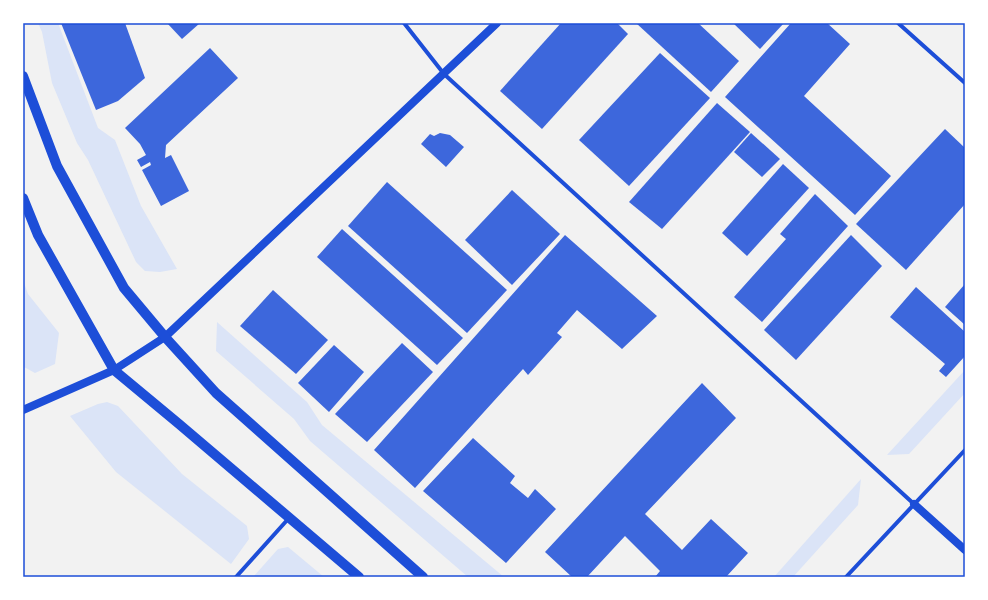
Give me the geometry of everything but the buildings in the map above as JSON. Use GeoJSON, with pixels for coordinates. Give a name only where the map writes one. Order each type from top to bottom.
{"type":"FeatureCollection","features":[{"type":"Feature","properties":{"kind":"main road"},"geometry":{"type":"LineString","coordinates":[[23,410],[114,370],[165,337],[497,23]]}},
{"type":"Feature","properties":{"kind":"main road"},"geometry":{"type":"LineString","coordinates":[[23,76],[57,166],[124,288],[165,337],[216,393],[423,577]]}},
{"type":"Feature","properties":{"kind":"main road"},"geometry":{"type":"LineString","coordinates":[[23,198],[38,235],[114,370],[359,577]]}},
{"type":"Feature","properties":{"kind":"main road"},"geometry":{"type":"LineString","coordinates":[[914,504],[965,550]]}},
{"type":"Feature","properties":{"kind":"street"},"geometry":{"type":"LineString","coordinates":[[404,23],[444,74],[914,504]]}},
{"type":"Feature","properties":{"kind":"street"},"geometry":{"type":"LineString","coordinates":[[898,23],[965,83]]}},
{"type":"Feature","properties":{"kind":"street"},"geometry":{"type":"LineString","coordinates":[[846,577],[965,450]]}},
{"type":"Feature","properties":{"kind":"street"},"geometry":{"type":"LineString","coordinates":[[236,577],[288,518]]}},
{"type":"Feature","properties":{"kind":"shaded area"},"geometry":{"type":"Polygon","coordinates":[[[38,23],[58,23],[98,128],[115,140],[141,206],[177,269],[160,272],[145,271],[136,262],[88,160],[77,143],[52,83],[42,32],[38,23]]]}},
{"type":"Feature","properties":{"kind":"shaded area"},"geometry":{"type":"Polygon","coordinates":[[[23,280],[28,294],[59,333],[55,364],[35,373],[23,365],[23,280]]]}},
{"type":"Feature","properties":{"kind":"shaded area"},"geometry":{"type":"Polygon","coordinates":[[[217,322],[307,402],[322,425],[504,577],[468,577],[310,441],[294,419],[216,351],[217,322]]]}},
{"type":"Feature","properties":{"kind":"shaded area"},"geometry":{"type":"Polygon","coordinates":[[[965,370],[965,393],[909,454],[887,455],[965,370]]]}},
{"type":"Feature","properties":{"kind":"shaded area"},"geometry":{"type":"Polygon","coordinates":[[[107,402],[118,406],[182,474],[247,526],[249,539],[231,564],[116,472],[70,416],[98,404],[107,402]]]}},
{"type":"Feature","properties":{"kind":"shaded area"},"geometry":{"type":"Polygon","coordinates":[[[861,479],[858,505],[793,577],[774,577],[861,479]]]}},
{"type":"Feature","properties":{"kind":"shaded area"},"geometry":{"type":"Polygon","coordinates":[[[288,547],[324,577],[254,576],[278,549],[288,547]]]}}]}
